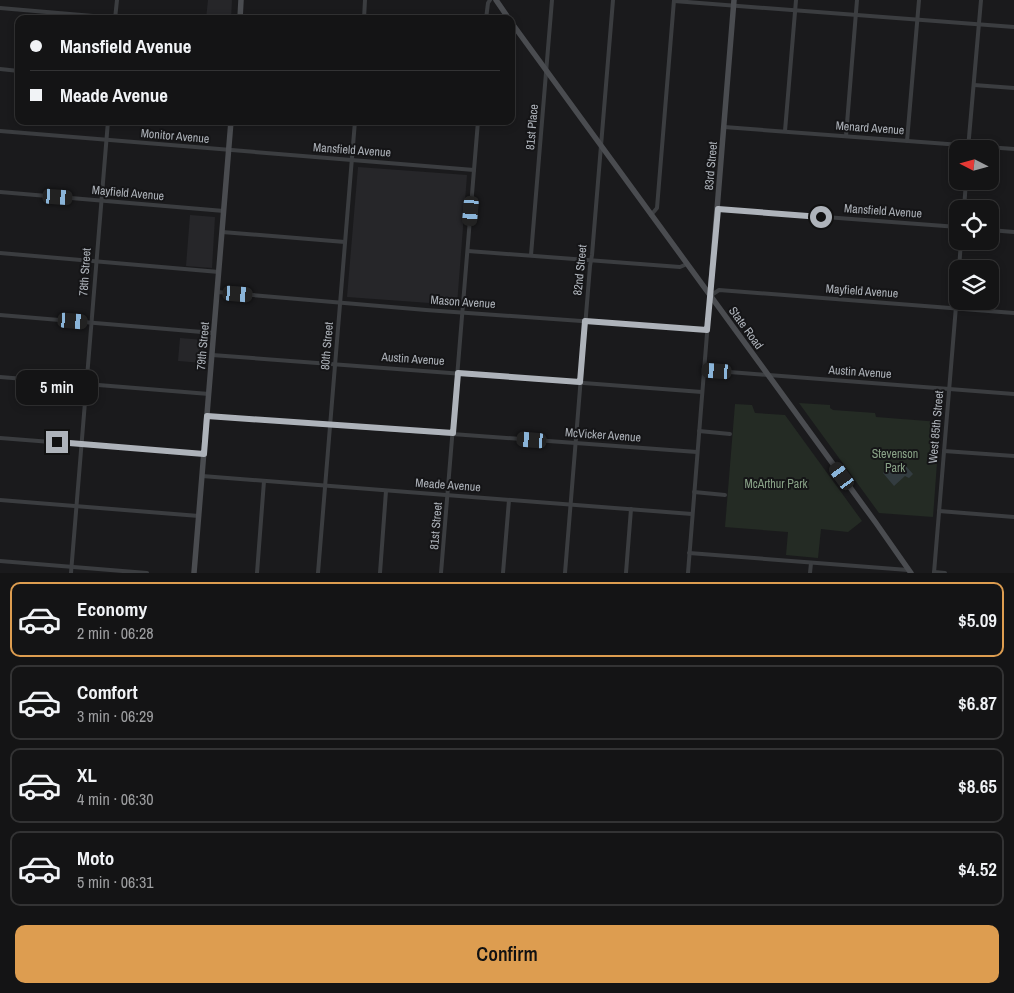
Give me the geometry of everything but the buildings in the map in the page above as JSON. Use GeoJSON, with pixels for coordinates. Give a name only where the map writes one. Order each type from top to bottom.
{"type":"FeatureCollection","features":[{"type":"Feature","properties":{"kind":"street"},"geometry":{"type":"LineString","coordinates":[[116,15],[117,0]]}},
{"type":"Feature","properties":{"kind":"street"},"geometry":{"type":"LineString","coordinates":[[240,15],[241,0]]}},
{"type":"Feature","properties":{"kind":"street"},"geometry":{"type":"LineString","coordinates":[[364,15],[365,0]]}},
{"type":"Feature","properties":{"kind":"street"},"geometry":{"type":"LineString","coordinates":[[486,15],[490,0]]}},
{"type":"Feature","properties":{"kind":"street","name":"State Road"},"geometry":{"type":"LineString","coordinates":[[496,0],[506,15]]}},
{"type":"Feature","properties":{"kind":"street","name":"81st Place"},"geometry":{"type":"LineString","coordinates":[[531,255],[552,0]]}},
{"type":"Feature","properties":{"kind":"street","name":"82nd Street"},"geometry":{"type":"LineString","coordinates":[[565,573],[613,0]]}},
{"type":"Feature","properties":{"kind":"street"},"geometry":{"type":"LineString","coordinates":[[651,214],[657,208],[674,0],[734,2],[795,10],[1014,27]]}},
{"type":"Feature","properties":{"kind":"street"},"geometry":{"type":"LineString","coordinates":[[785,131],[796,0]]}},
{"type":"Feature","properties":{"kind":"street"},"geometry":{"type":"LineString","coordinates":[[846,136],[857,0]]}},
{"type":"Feature","properties":{"kind":"street"},"geometry":{"type":"LineString","coordinates":[[907,141],[919,0]]}},
{"type":"Feature","properties":{"kind":"street"},"geometry":{"type":"LineString","coordinates":[[969,140],[980,0]]}},
{"type":"Feature","properties":{"kind":"street","name":"83rd Street"},"geometry":{"type":"LineString","coordinates":[[688,573],[734,2]]}},
{"type":"Feature","properties":{"kind":"street"},"geometry":{"type":"LineString","coordinates":[[0,8],[81,15]]}},
{"type":"Feature","properties":{"kind":"street","name":"State Road"},"geometry":{"type":"LineString","coordinates":[[515,27],[910,571]]}},
{"type":"Feature","properties":{"kind":"street"},"geometry":{"type":"LineString","coordinates":[[0,69],[15,71]]}},
{"type":"Feature","properties":{"kind":"street"},"geometry":{"type":"LineString","coordinates":[[974,85],[1014,88]]}},
{"type":"Feature","properties":{"kind":"street","name":"78th Street"},"geometry":{"type":"LineString","coordinates":[[71,573],[108,125]]}},
{"type":"Feature","properties":{"kind":"street","name":"79th Street"},"geometry":{"type":"LineString","coordinates":[[194,573],[231,125]]}},
{"type":"Feature","properties":{"kind":"street","name":"80th Street"},"geometry":{"type":"LineString","coordinates":[[318,573],[355,125]]}},
{"type":"Feature","properties":{"kind":"street","name":"81st Street"},"geometry":{"type":"LineString","coordinates":[[442,573],[478,125]]}},
{"type":"Feature","properties":{"kind":"street","name":"Menard Avenue"},"geometry":{"type":"LineString","coordinates":[[724,127],[949,145]]}},
{"type":"Feature","properties":{"kind":"street","name":"Monitor Avenue"},"geometry":{"type":"LineString","coordinates":[[0,131],[229,150]]}},
{"type":"Feature","properties":{"kind":"street","name":"Menard Avenue"},"geometry":{"type":"LineString","coordinates":[[999,148],[1014,149]]}},
{"type":"Feature","properties":{"kind":"street","name":"Mansfield Avenue"},"geometry":{"type":"LineString","coordinates":[[229,150],[474,170]]}},
{"type":"Feature","properties":{"kind":"street","name":"Mayfield Avenue"},"geometry":{"type":"LineString","coordinates":[[0,192],[224,211]]}},
{"type":"Feature","properties":{"kind":"street","name":"Mansfield Avenue"},"geometry":{"type":"LineString","coordinates":[[718,209],[949,226]]}},
{"type":"Feature","properties":{"kind":"street"},"geometry":{"type":"LineString","coordinates":[[999,231],[1014,232]]}},
{"type":"Feature","properties":{"kind":"street"},"geometry":{"type":"LineString","coordinates":[[222,232],[345,242]]}},
{"type":"Feature","properties":{"kind":"street"},"geometry":{"type":"LineString","coordinates":[[468,251],[680,267],[687,264]]}},
{"type":"Feature","properties":{"kind":"street"},"geometry":{"type":"LineString","coordinates":[[0,253],[219,272]]}},
{"type":"Feature","properties":{"kind":"street","name":"Mayfield Avenue"},"geometry":{"type":"LineString","coordinates":[[710,296],[719,290],[949,308]]}},
{"type":"Feature","properties":{"kind":"street","name":"Mason Avenue"},"geometry":{"type":"LineString","coordinates":[[217,292],[707,330]]}},
{"type":"Feature","properties":{"kind":"street","name":"West 85th Street"},"geometry":{"type":"LineString","coordinates":[[934,573],[955,310]]}},
{"type":"Feature","properties":{"kind":"street","name":"Mayfield Avenue"},"geometry":{"type":"LineString","coordinates":[[979,310],[1014,313]]}},
{"type":"Feature","properties":{"kind":"street"},"geometry":{"type":"LineString","coordinates":[[0,315],[214,333]]}},
{"type":"Feature","properties":{"kind":"street","name":"Austin Avenue"},"geometry":{"type":"LineString","coordinates":[[212,355],[702,392]]}},
{"type":"Feature","properties":{"kind":"street","name":"Austin Avenue"},"geometry":{"type":"LineString","coordinates":[[704,370],[1014,394]]}},
{"type":"Feature","properties":{"kind":"street"},"geometry":{"type":"LineString","coordinates":[[0,377],[209,394]]}},
{"type":"Feature","properties":{"kind":"street","name":"McVicker Avenue"},"geometry":{"type":"LineString","coordinates":[[207,416],[697,452]]}},
{"type":"Feature","properties":{"kind":"street"},"geometry":{"type":"LineString","coordinates":[[699,432],[730,434]]}},
{"type":"Feature","properties":{"kind":"street"},"geometry":{"type":"LineString","coordinates":[[0,438],[204,454]]}},
{"type":"Feature","properties":{"kind":"street"},"geometry":{"type":"LineString","coordinates":[[944,451],[1014,456]]}},
{"type":"Feature","properties":{"kind":"street","name":"Meade Avenue"},"geometry":{"type":"LineString","coordinates":[[202,476],[692,514]]}},
{"type":"Feature","properties":{"kind":"street"},"geometry":{"type":"LineString","coordinates":[[257,573],[264,481]]}},
{"type":"Feature","properties":{"kind":"street"},"geometry":{"type":"LineString","coordinates":[[380,573],[386,491]]}},
{"type":"Feature","properties":{"kind":"street"},"geometry":{"type":"LineString","coordinates":[[694,492],[726,495]]}},
{"type":"Feature","properties":{"kind":"street"},"geometry":{"type":"LineString","coordinates":[[0,500],[199,516]]}},
{"type":"Feature","properties":{"kind":"street"},"geometry":{"type":"LineString","coordinates":[[503,573],[509,500]]}},
{"type":"Feature","properties":{"kind":"street"},"geometry":{"type":"LineString","coordinates":[[626,573],[630,509]]}},
{"type":"Feature","properties":{"kind":"street"},"geometry":{"type":"LineString","coordinates":[[939,511],[1014,517]]}},
{"type":"Feature","properties":{"kind":"street"},"geometry":{"type":"LineString","coordinates":[[689,553],[910,571]]}},
{"type":"Feature","properties":{"kind":"street"},"geometry":{"type":"LineString","coordinates":[[0,561],[146,573]]}},
{"type":"Feature","properties":{"kind":"street"},"geometry":{"type":"LineString","coordinates":[[810,573],[811,563]]}},
{"type":"Feature","properties":{"kind":"street"},"geometry":{"type":"LineString","coordinates":[[934,573],[945,573]]}},
{"type":"Feature","properties":{"kind":"shaded area"},"geometry":{"type":"Polygon","coordinates":[[[208,0],[232,0],[231,15],[206,15],[208,0]]]}},
{"type":"Feature","properties":{"kind":"shaded area"},"geometry":{"type":"Polygon","coordinates":[[[358,167],[467,175],[457,305],[347,297],[358,167]]]}},
{"type":"Feature","properties":{"kind":"shaded area"},"geometry":{"type":"Polygon","coordinates":[[[190,215],[215,217],[212,268],[186,266],[190,215]]]}},
{"type":"Feature","properties":{"kind":"shaded area"},"geometry":{"type":"Polygon","coordinates":[[[180,338],[204,340],[203,363],[178,361],[180,338]]]}},
{"type":"Feature","properties":{"kind":"shaded area"},"geometry":{"type":"Polygon","coordinates":[[[904,464],[913,474],[909,478],[905,476],[894,486],[883,473],[891,466],[896,471],[904,464]]]}},
{"type":"Feature","properties":{"kind":"green space","name":"Stevenson Park"},"geometry":{"type":"Polygon","coordinates":[[[799,403],[830,405],[830,408],[833,410],[875,413],[876,417],[940,422],[933,517],[879,513],[799,403]]]}},
{"type":"Feature","properties":{"kind":"green space","name":"McArthur Park"},"geometry":{"type":"Polygon","coordinates":[[[735,404],[752,405],[755,413],[785,415],[862,521],[848,532],[821,529],[818,558],[786,555],[788,532],[725,527],[735,404]]]}},
{"type":"Feature","properties":{"kind":"route"},"geometry":{"type":"LineString","coordinates":[[57,442],[204,454],[207,416],[453,433],[458,373],[580,382],[585,321],[707,330],[718,209],[821,217]]}}]}
